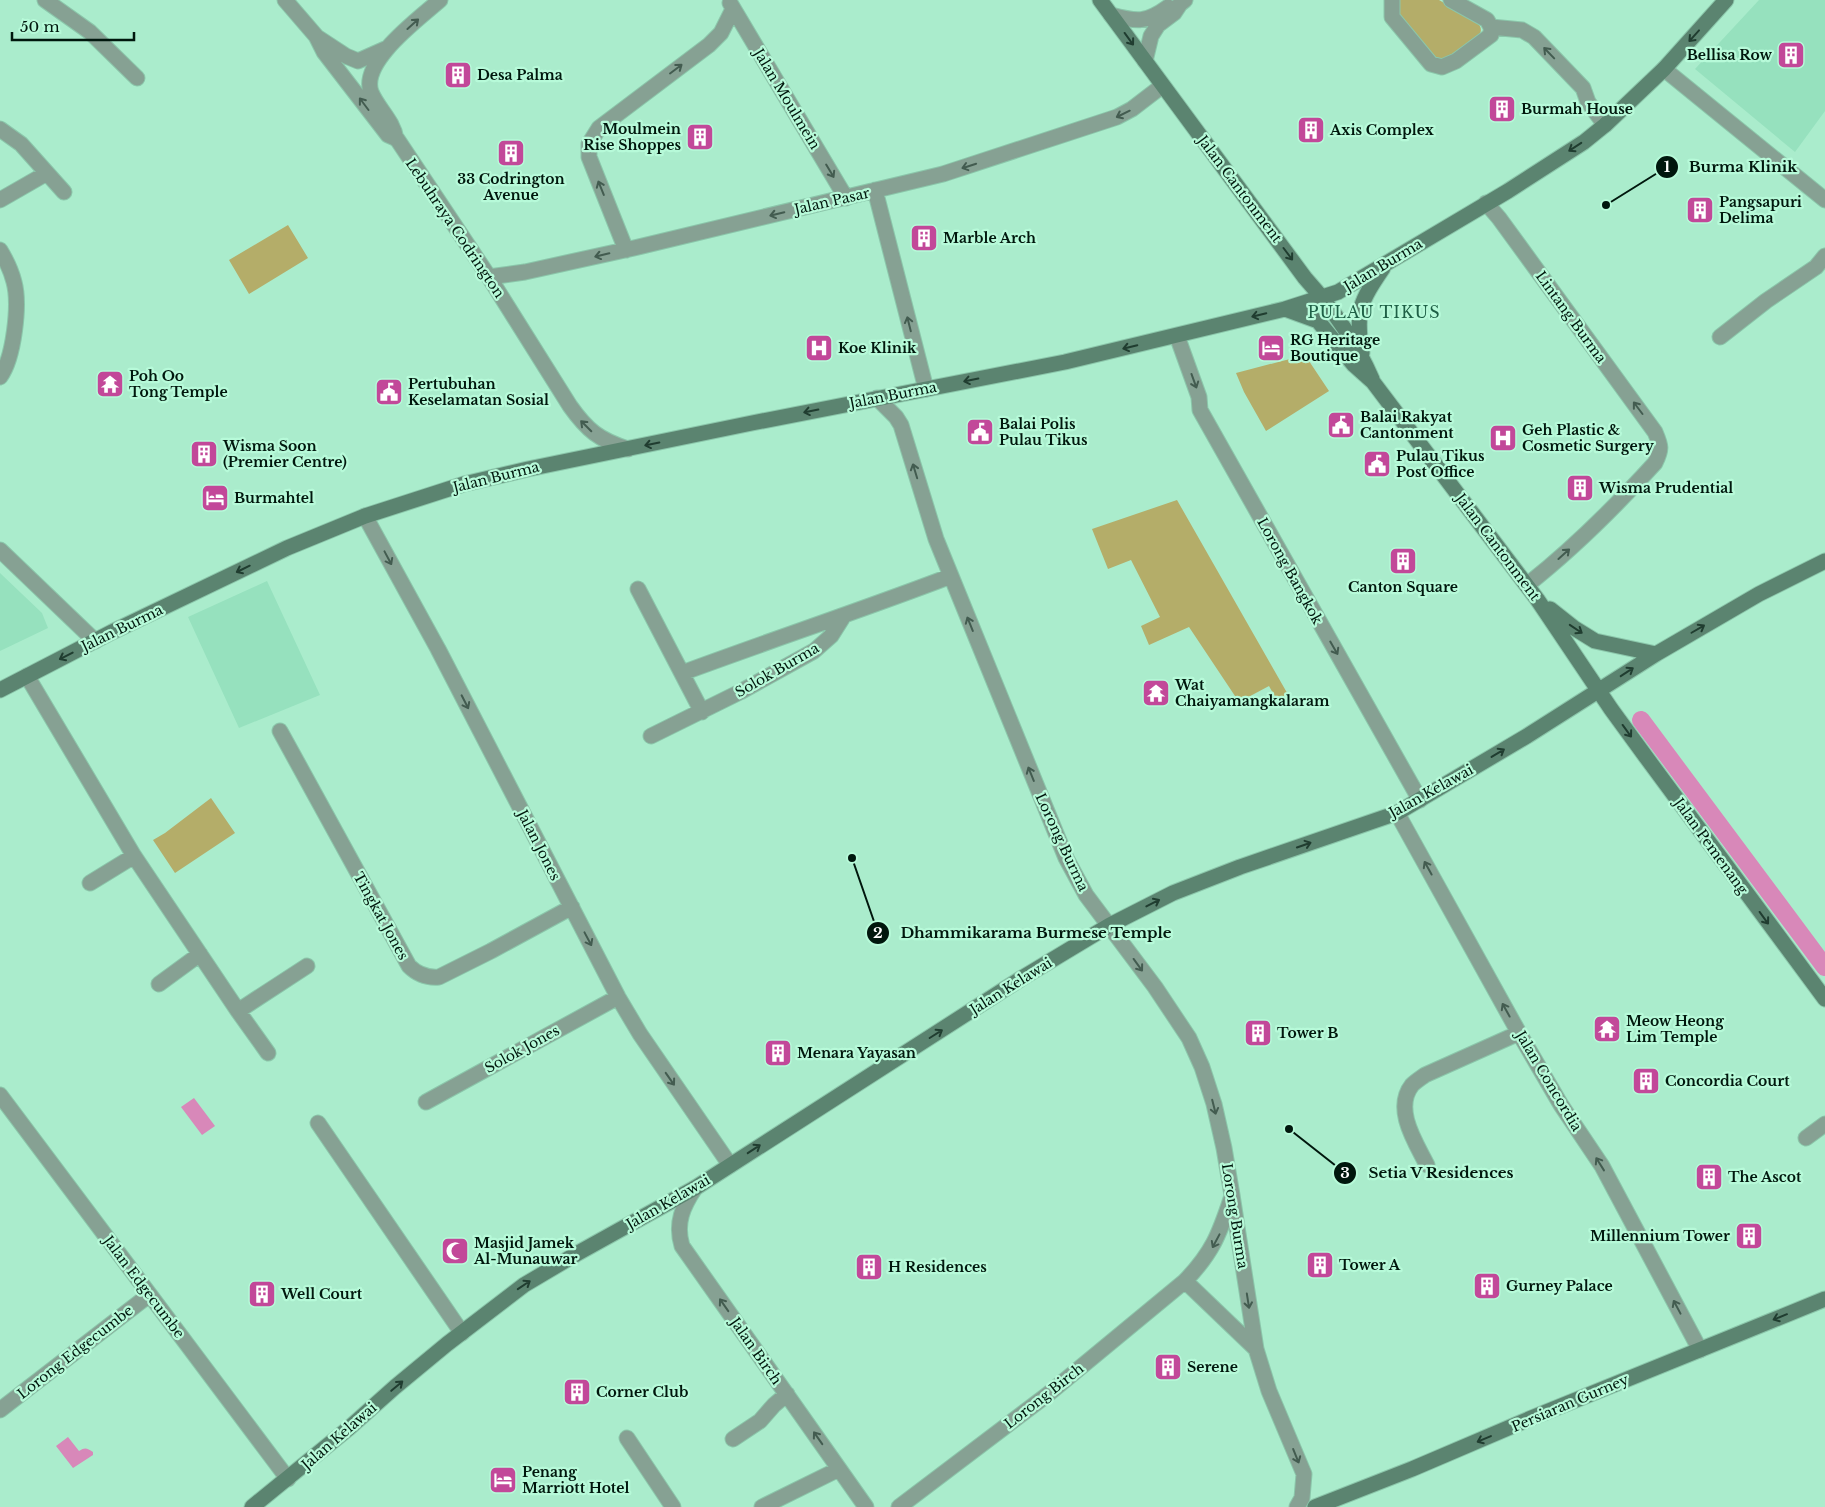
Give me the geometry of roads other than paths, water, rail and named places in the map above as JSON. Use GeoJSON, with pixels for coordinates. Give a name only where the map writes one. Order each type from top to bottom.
{"type":"FeatureCollection","features":[{"type":"Feature","properties":{"kind":"main road","name":"Jalan Cantonment"},"geometry":{"type":"LineString","coordinates":[[1100,0],[1305,278],[1323,298],[1362,357],[1373,382]]}},
{"type":"Feature","properties":{"kind":"main road","name":"Jalan Burma"},"geometry":{"type":"LineString","coordinates":[[0,690],[94,641],[287,548],[365,516],[464,484],[628,448],[1065,362],[1177,336],[1323,298],[1338,292],[1386,264],[1584,142],[1605,125],[1664,69],[1726,0]]}},
{"type":"Feature","properties":{"kind":"main road"},"geometry":{"type":"LineString","coordinates":[[1362,357],[1359,312],[1365,296],[1386,264]]}},
{"type":"Feature","properties":{"kind":"main road","name":"Jalan Cantonment"},"geometry":{"type":"LineString","coordinates":[[1285,309],[1318,321],[1354,365],[1373,382],[1538,599],[1600,690]]}},
{"type":"Feature","properties":{"kind":"main road","name":"Jalan Kelawai"},"geometry":{"type":"LineString","coordinates":[[252,1507],[288,1480],[395,1387],[524,1285],[695,1188],[1022,978],[1110,926],[1173,893],[1240,867],[1397,813],[1656,654],[1759,594],[1825,561]]}},
{"type":"Feature","properties":{"kind":"main road"},"geometry":{"type":"LineString","coordinates":[[1538,599],[1574,628],[1595,641],[1656,654]]}},
{"type":"Feature","properties":{"kind":"main road","name":"Jalan Pemenang"},"geometry":{"type":"LineString","coordinates":[[1600,690],[1646,757],[1825,999]]}},
{"type":"Feature","properties":{"kind":"main road","name":"Persiaran Gurney"},"geometry":{"type":"LineString","coordinates":[[1315,1507],[1825,1299]]}},
{"type":"Feature","properties":{"kind":"street"},"geometry":{"type":"LineString","coordinates":[[45,0],[90,32],[136,78]]}},
{"type":"Feature","properties":{"kind":"street","name":"Lebuhraya Codrington"},"geometry":{"type":"LineString","coordinates":[[285,0],[316,36],[324,52],[388,135],[397,140],[489,277],[582,423],[595,435],[612,444],[628,448]]}},
{"type":"Feature","properties":{"kind":"street"},"geometry":{"type":"LineString","coordinates":[[397,140],[395,128],[371,91],[370,80],[372,71],[386,49],[440,0]]}},
{"type":"Feature","properties":{"kind":"street"},"geometry":{"type":"LineString","coordinates":[[1392,0],[1392,17],[1431,64],[1442,67],[1456,61],[1491,35],[1491,27],[1487,20],[1451,0]]}},
{"type":"Feature","properties":{"kind":"street"},"geometry":{"type":"LineString","coordinates":[[1111,16],[1128,20],[1140,20],[1155,17],[1171,6],[1182,2]]}},
{"type":"Feature","properties":{"kind":"street"},"geometry":{"type":"LineString","coordinates":[[1145,61],[1151,36],[1158,25],[1174,13],[1182,2]]}},
{"type":"Feature","properties":{"kind":"street"},"geometry":{"type":"LineString","coordinates":[[626,250],[589,156],[589,144],[598,128],[721,33],[731,4]]}},
{"type":"Feature","properties":{"kind":"street","name":"Jalan Moulmein"},"geometry":{"type":"LineString","coordinates":[[731,4],[846,198]]}},
{"type":"Feature","properties":{"kind":"street"},"geometry":{"type":"LineString","coordinates":[[1491,27],[1522,30],[1534,37],[1583,88],[1588,102],[1605,125]]}},
{"type":"Feature","properties":{"kind":"street"},"geometry":{"type":"LineString","coordinates":[[709,44],[735,35],[753,42]]}},
{"type":"Feature","properties":{"kind":"street"},"geometry":{"type":"LineString","coordinates":[[316,36],[346,56],[358,61],[386,49]]}},
{"type":"Feature","properties":{"kind":"street"},"geometry":{"type":"LineString","coordinates":[[1664,69],[1825,200]]}},
{"type":"Feature","properties":{"kind":"street","name":"Jalan Pasar"},"geometry":{"type":"LineString","coordinates":[[489,277],[526,272],[626,250],[943,174],[1117,116],[1132,109],[1162,86]]}},
{"type":"Feature","properties":{"kind":"street"},"geometry":{"type":"LineString","coordinates":[[0,129],[21,144],[64,192]]}},
{"type":"Feature","properties":{"kind":"street"},"geometry":{"type":"LineString","coordinates":[[0,200],[47,173]]}},
{"type":"Feature","properties":{"kind":"street"},"geometry":{"type":"LineString","coordinates":[[875,190],[926,389]]}},
{"type":"Feature","properties":{"kind":"street","name":"Lintang Burma"},"geometry":{"type":"LineString","coordinates":[[1486,203],[1655,432],[1660,444],[1660,453],[1655,464],[1606,516],[1527,585]]}},
{"type":"Feature","properties":{"kind":"street"},"geometry":{"type":"LineString","coordinates":[[0,250],[8,263],[14,284],[16,306],[10,352],[0,377]]}},
{"type":"Feature","properties":{"kind":"street"},"geometry":{"type":"LineString","coordinates":[[1720,337],[1766,301],[1816,267],[1825,256]]}},
{"type":"Feature","properties":{"kind":"street","name":"Lorong Bangkok"},"geometry":{"type":"LineString","coordinates":[[1177,336],[1199,397],[1200,410],[1420,800]]}},
{"type":"Feature","properties":{"kind":"street","name":"Lorong Burma"},"geometry":{"type":"LineString","coordinates":[[878,398],[901,425],[936,539],[1062,850],[1086,895],[1155,987],[1189,1038],[1202,1067],[1214,1104],[1232,1195],[1256,1349],[1269,1391],[1304,1474],[1302,1498],[1296,1507]]}},
{"type":"Feature","properties":{"kind":"street","name":"Jalan Jones"},"geometry":{"type":"LineString","coordinates":[[365,516],[438,649],[618,996],[640,1034],[730,1165]]}},
{"type":"Feature","properties":{"kind":"street"},"geometry":{"type":"LineString","coordinates":[[0,550],[94,641]]}},
{"type":"Feature","properties":{"kind":"street","name":"Solok Burma"},"geometry":{"type":"LineString","coordinates":[[682,674],[951,576]]}},
{"type":"Feature","properties":{"kind":"street"},"geometry":{"type":"LineString","coordinates":[[638,590],[702,712]]}},
{"type":"Feature","properties":{"kind":"street","name":"Solok Burma"},"geometry":{"type":"LineString","coordinates":[[651,736],[702,712],[814,651],[831,636],[842,617]]}},
{"type":"Feature","properties":{"kind":"street"},"geometry":{"type":"LineString","coordinates":[[27,676],[134,856],[268,1053]]}},
{"type":"Feature","properties":{"kind":"street","name":"Tingkat Jones"},"geometry":{"type":"LineString","coordinates":[[280,731],[409,966],[415,972],[431,978],[439,976],[491,951],[572,907]]}},
{"type":"Feature","properties":{"kind":"street","name":"Jalan Concordia"},"geometry":{"type":"LineString","coordinates":[[1397,813],[1519,1033],[1561,1105],[1602,1166],[1700,1350]]}},
{"type":"Feature","properties":{"kind":"street"},"geometry":{"type":"LineString","coordinates":[[90,883],[134,856]]}},
{"type":"Feature","properties":{"kind":"street"},"geometry":{"type":"LineString","coordinates":[[158,984],[200,954]]}},
{"type":"Feature","properties":{"kind":"street"},"geometry":{"type":"LineString","coordinates":[[238,1011],[307,966]]}},
{"type":"Feature","properties":{"kind":"street","name":"Solok Jones"},"geometry":{"type":"LineString","coordinates":[[426,1102],[618,996]]}},
{"type":"Feature","properties":{"kind":"street"},"geometry":{"type":"LineString","coordinates":[[1427,1165],[1406,1121],[1407,1095],[1412,1085],[1424,1075],[1519,1033]]}},
{"type":"Feature","properties":{"kind":"street","name":"Jalan Edgecumbe"},"geometry":{"type":"LineString","coordinates":[[0,1095],[288,1480]]}},
{"type":"Feature","properties":{"kind":"street"},"geometry":{"type":"LineString","coordinates":[[318,1124],[462,1333]]}},
{"type":"Feature","properties":{"kind":"street"},"geometry":{"type":"LineString","coordinates":[[1806,1138],[1825,1124]]}},
{"type":"Feature","properties":{"kind":"street","name":"Jalan Birch"},"geometry":{"type":"LineString","coordinates":[[695,1188],[686,1201],[679,1220],[682,1246],[866,1507]]}},
{"type":"Feature","properties":{"kind":"street","name":"Lorong Birch"},"geometry":{"type":"LineString","coordinates":[[899,1507],[1047,1395],[1185,1281],[1199,1267],[1219,1236],[1232,1195]]}},
{"type":"Feature","properties":{"kind":"street"},"geometry":{"type":"LineString","coordinates":[[1185,1281],[1256,1349]]}},
{"type":"Feature","properties":{"kind":"street","name":"Lorong Edgecumbe"},"geometry":{"type":"LineString","coordinates":[[0,1410],[149,1295]]}},
{"type":"Feature","properties":{"kind":"street"},"geometry":{"type":"LineString","coordinates":[[733,1439],[760,1421],[787,1394]]}},
{"type":"Feature","properties":{"kind":"street"},"geometry":{"type":"LineString","coordinates":[[628,1438],[673,1507]]}},
{"type":"Feature","properties":{"kind":"street"},"geometry":{"type":"LineString","coordinates":[[762,1507],[839,1469]]}},
{"type":"Feature","properties":{"kind":"waterway"},"geometry":{"type":"LineString","coordinates":[[1641,720],[1825,967]]}},
{"type":"Feature","properties":{"kind":"place","name":"Bellisa Row"},"geometry":{"type":"Point","coordinates":[1791,55]}},
{"type":"Feature","properties":{"kind":"place","name":"Desa Palma"},"geometry":{"type":"Point","coordinates":[458,75]}},
{"type":"Feature","properties":{"kind":"place","name":"Burmah House"},"geometry":{"type":"Point","coordinates":[1502,109]}},
{"type":"Feature","properties":{"kind":"place","name":"Axis Complex"},"geometry":{"type":"Point","coordinates":[1311,130]}},
{"type":"Feature","properties":{"kind":"place","name":"Moulmein Rise Shoppes"},"geometry":{"type":"Point","coordinates":[700,137]}},
{"type":"Feature","properties":{"kind":"place","name":"33 Codrington Avenue"},"geometry":{"type":"Point","coordinates":[511,153]}},
{"type":"Feature","properties":{"kind":"place","name":"Burma Klinik"},"geometry":{"type":"Point","coordinates":[1606,205]}},
{"type":"Feature","properties":{"kind":"place","name":"Pangsapuri Delima"},"geometry":{"type":"Point","coordinates":[1700,210]}},
{"type":"Feature","properties":{"kind":"place","name":"Marble Arch"},"geometry":{"type":"Point","coordinates":[924,238]}},
{"type":"Feature","properties":{"kind":"place","name":"Koe Klinik"},"geometry":{"type":"Point","coordinates":[819,348]}},
{"type":"Feature","properties":{"kind":"place","name":"RG Heritage Boutique"},"geometry":{"type":"Point","coordinates":[1271,348]}},
{"type":"Feature","properties":{"kind":"place","name":"Poh Oo Tong Temple"},"geometry":{"type":"Point","coordinates":[110,384]}},
{"type":"Feature","properties":{"kind":"place","name":"Pertubuhan Keselamatan Sosial"},"geometry":{"type":"Point","coordinates":[389,392]}},
{"type":"Feature","properties":{"kind":"place","name":"Balai Rakyat Cantonment"},"geometry":{"type":"Point","coordinates":[1341,425]}},
{"type":"Feature","properties":{"kind":"place","name":"Balai Polis Pulau Tikus"},"geometry":{"type":"Point","coordinates":[980,432]}},
{"type":"Feature","properties":{"kind":"place","name":"Geh Plastic & Cosmetic Surgery"},"geometry":{"type":"Point","coordinates":[1503,438]}},
{"type":"Feature","properties":{"kind":"place","name":"Wisma Soon (Premier Centre)"},"geometry":{"type":"Point","coordinates":[204,454]}},
{"type":"Feature","properties":{"kind":"place","name":"Pulau Tikus Post Office"},"geometry":{"type":"Point","coordinates":[1377,464]}},
{"type":"Feature","properties":{"kind":"place","name":"Wisma Prudential"},"geometry":{"type":"Point","coordinates":[1580,488]}},
{"type":"Feature","properties":{"kind":"place","name":"Burmahtel"},"geometry":{"type":"Point","coordinates":[215,498]}},
{"type":"Feature","properties":{"kind":"place","name":"Canton Square"},"geometry":{"type":"Point","coordinates":[1403,561]}},
{"type":"Feature","properties":{"kind":"place","name":"Wat Chaiyamangkalaram"},"geometry":{"type":"Point","coordinates":[1156,693]}},
{"type":"Feature","properties":{"kind":"place","name":"Dhammikarama Burmese Temple"},"geometry":{"type":"Point","coordinates":[852,858]}},
{"type":"Feature","properties":{"kind":"place","name":"Meow Heong Lim Temple"},"geometry":{"type":"Point","coordinates":[1607,1029]}},
{"type":"Feature","properties":{"kind":"place","name":"Tower B"},"geometry":{"type":"Point","coordinates":[1258,1033]}},
{"type":"Feature","properties":{"kind":"place","name":"Menara Yayasan"},"geometry":{"type":"Point","coordinates":[778,1053]}},
{"type":"Feature","properties":{"kind":"place","name":"Concordia Court"},"geometry":{"type":"Point","coordinates":[1646,1081]}},
{"type":"Feature","properties":{"kind":"place","name":"Setia V Residences"},"geometry":{"type":"Point","coordinates":[1289,1129]}},
{"type":"Feature","properties":{"kind":"place","name":"The Ascot"},"geometry":{"type":"Point","coordinates":[1709,1177]}},
{"type":"Feature","properties":{"kind":"place","name":"Millennium Tower"},"geometry":{"type":"Point","coordinates":[1749,1236]}},
{"type":"Feature","properties":{"kind":"place","name":"Masjid Jamek Al-Munauwar"},"geometry":{"type":"Point","coordinates":[455,1251]}},
{"type":"Feature","properties":{"kind":"place","name":"Tower A"},"geometry":{"type":"Point","coordinates":[1320,1265]}},
{"type":"Feature","properties":{"kind":"place","name":"H Residences"},"geometry":{"type":"Point","coordinates":[869,1267]}},
{"type":"Feature","properties":{"kind":"place","name":"Gurney Palace"},"geometry":{"type":"Point","coordinates":[1487,1286]}},
{"type":"Feature","properties":{"kind":"place","name":"Well Court"},"geometry":{"type":"Point","coordinates":[262,1294]}},
{"type":"Feature","properties":{"kind":"place","name":"Serene"},"geometry":{"type":"Point","coordinates":[1168,1367]}},
{"type":"Feature","properties":{"kind":"place","name":"Corner Club"},"geometry":{"type":"Point","coordinates":[577,1392]}},
{"type":"Feature","properties":{"kind":"place","name":"Penang Marriott Hotel"},"geometry":{"type":"Point","coordinates":[503,1480]}},
{"type":"Feature","properties":{"kind":"district","name":"PULAU TIKUS"},"geometry":{"type":"Point","coordinates":[1374,312]}}]}
